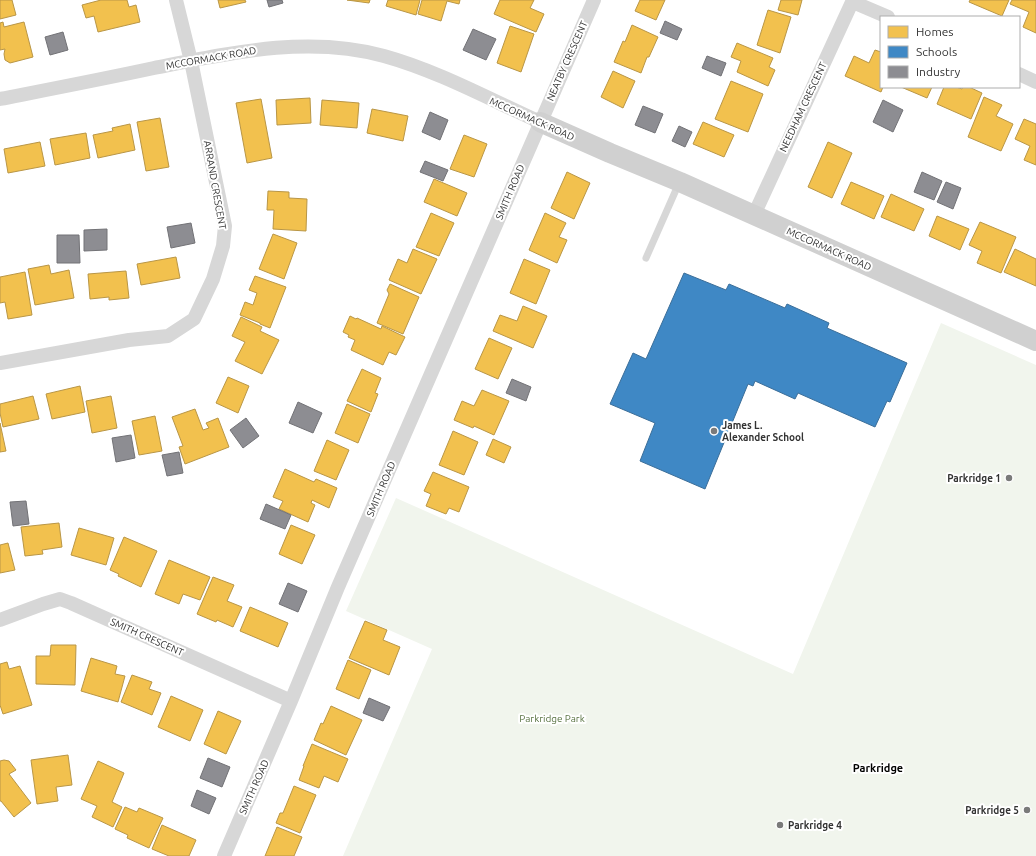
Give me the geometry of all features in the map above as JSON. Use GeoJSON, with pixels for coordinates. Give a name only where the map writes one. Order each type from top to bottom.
{"type":"FeatureCollection","features":[{"type":"Feature","properties":{"kind":"street"},"geometry":{"type":"LineString","coordinates":[[176,0],[191,61]]}},
{"type":"Feature","properties":{"kind":"street","name":"NEATBY CRESCENT"},"geometry":{"type":"LineString","coordinates":[[540,122],[594,0]]}},
{"type":"Feature","properties":{"kind":"street"},"geometry":{"type":"LineString","coordinates":[[853,1],[886,16]]}},
{"type":"Feature","properties":{"kind":"street","name":"NEEDHAM CRESCENT"},"geometry":{"type":"LineString","coordinates":[[754,215],[853,1]]}},
{"type":"Feature","properties":{"kind":"street","name":"MCCORMACK ROAD"},"geometry":{"type":"LineString","coordinates":[[0,99],[191,61],[241,52],[289,46],[337,47],[384,56],[430,72],[1036,341]]}},
{"type":"Feature","properties":{"kind":"street","name":"ARRAND CRESCENT"},"geometry":{"type":"LineString","coordinates":[[0,363],[129,340],[168,336],[194,319],[213,279],[223,246],[225,226],[191,61]]}},
{"type":"Feature","properties":{"kind":"street"},"geometry":{"type":"LineString","coordinates":[[1020,74],[1036,82]]}},
{"type":"Feature","properties":{"kind":"street","name":"SMITH ROAD"},"geometry":{"type":"LineString","coordinates":[[224,856],[341,580],[540,122]]}},
{"type":"Feature","properties":{"kind":"street","name":"SMITH CRESCENT"},"geometry":{"type":"LineString","coordinates":[[0,620],[60,599],[291,701]]}},
{"type":"Feature","properties":{"kind":"lane"},"geometry":{"type":"LineString","coordinates":[[646,258],[680,182]]}},
{"type":"Feature","properties":{"kind":"green space","name":"Parkridge Park"},"geometry":{"type":"Polygon","coordinates":[[[941,323],[1036,365],[1036,856],[343,856],[432,649],[346,611],[396,498],[793,674],[941,323]]]}},
{"type":"Feature","properties":{"kind":"building: Homes"},"geometry":{"type":"Polygon","coordinates":[[[0,0],[12,0],[16,15],[0,19],[0,0]]]}},
{"type":"Feature","properties":{"kind":"building: Homes"},"geometry":{"type":"Polygon","coordinates":[[[101,0],[127,0],[129,7],[136,5],[140,22],[98,32],[94,16],[86,18],[82,5],[101,0]]]}},
{"type":"Feature","properties":{"kind":"building: Homes"},"geometry":{"type":"Polygon","coordinates":[[[218,0],[245,0],[246,2],[220,8],[218,0]]]}},
{"type":"Feature","properties":{"kind":"building: Homes"},"geometry":{"type":"Polygon","coordinates":[[[347,0],[370,0],[369,3],[347,0]]]}},
{"type":"Feature","properties":{"kind":"building: Homes"},"geometry":{"type":"Polygon","coordinates":[[[388,0],[420,0],[416,15],[386,6],[388,0]]]}},
{"type":"Feature","properties":{"kind":"building: Homes"},"geometry":{"type":"Polygon","coordinates":[[[422,0],[460,0],[459,4],[447,1],[441,21],[418,14],[422,0]]]}},
{"type":"Feature","properties":{"kind":"building: Homes"},"geometry":{"type":"Polygon","coordinates":[[[500,0],[534,0],[530,8],[544,14],[536,32],[494,14],[500,0]]]}},
{"type":"Feature","properties":{"kind":"building: Homes"},"geometry":{"type":"Polygon","coordinates":[[[640,0],[665,0],[656,20],[635,11],[640,0]]]}},
{"type":"Feature","properties":{"kind":"building: Homes"},"geometry":{"type":"Polygon","coordinates":[[[781,0],[802,0],[798,15],[778,10],[781,0]]]}},
{"type":"Feature","properties":{"kind":"building: Homes"},"geometry":{"type":"Polygon","coordinates":[[[970,0],[1009,0],[1002,16],[969,2],[970,0]]]}},
{"type":"Feature","properties":{"kind":"building: Homes"},"geometry":{"type":"Polygon","coordinates":[[[1012,0],[1036,0],[1036,33],[1023,27],[1029,12],[1010,4],[1012,0]]]}},
{"type":"Feature","properties":{"kind":"building: Homes"},"geometry":{"type":"Polygon","coordinates":[[[768,10],[791,17],[780,53],[757,45],[768,10]]]}},
{"type":"Feature","properties":{"kind":"building: Homes"},"geometry":{"type":"Polygon","coordinates":[[[3,22],[4,27],[24,22],[33,57],[10,63],[5,60],[5,49],[0,50],[0,23],[3,22]]]}},
{"type":"Feature","properties":{"kind":"building: Homes"},"geometry":{"type":"Polygon","coordinates":[[[632,25],[658,37],[649,57],[647,57],[641,73],[614,62],[632,25]]]}},
{"type":"Feature","properties":{"kind":"building: Homes"},"geometry":{"type":"Polygon","coordinates":[[[510,26],[534,34],[521,72],[497,63],[510,26]]]}},
{"type":"Feature","properties":{"kind":"building: Homes"},"geometry":{"type":"Polygon","coordinates":[[[737,43],[773,58],[769,67],[775,70],[768,86],[737,72],[741,61],[731,57],[737,43]]]}},
{"type":"Feature","properties":{"kind":"building: Homes"},"geometry":{"type":"Polygon","coordinates":[[[875,50],[880,52],[880,88],[883,88],[881,92],[845,76],[854,56],[869,63],[875,50]]]}},
{"type":"Feature","properties":{"kind":"building: Homes"},"geometry":{"type":"Polygon","coordinates":[[[613,71],[635,81],[623,108],[601,97],[613,71]]]}},
{"type":"Feature","properties":{"kind":"building: Homes"},"geometry":{"type":"Polygon","coordinates":[[[731,81],[763,94],[748,132],[715,119],[731,81]]]}},
{"type":"Feature","properties":{"kind":"building: Homes"},"geometry":{"type":"Polygon","coordinates":[[[903,88],[932,88],[927,98],[903,88]]]}},
{"type":"Feature","properties":{"kind":"building: Homes"},"geometry":{"type":"Polygon","coordinates":[[[944,88],[971,88],[982,93],[971,119],[937,104],[944,88]]]}},
{"type":"Feature","properties":{"kind":"building: Homes"},"geometry":{"type":"Polygon","coordinates":[[[984,97],[1002,105],[996,116],[1013,124],[1001,151],[968,137],[984,97]]]}},
{"type":"Feature","properties":{"kind":"building: Homes"},"geometry":{"type":"Polygon","coordinates":[[[310,98],[311,123],[277,125],[276,100],[310,98]]]}},
{"type":"Feature","properties":{"kind":"building: Homes"},"geometry":{"type":"Polygon","coordinates":[[[261,99],[272,158],[247,163],[236,103],[261,99]]]}},
{"type":"Feature","properties":{"kind":"building: Homes"},"geometry":{"type":"Polygon","coordinates":[[[322,100],[359,103],[357,128],[320,125],[322,100]]]}},
{"type":"Feature","properties":{"kind":"building: Homes"},"geometry":{"type":"Polygon","coordinates":[[[372,109],[408,116],[403,141],[367,133],[372,109]]]}},
{"type":"Feature","properties":{"kind":"building: Homes"},"geometry":{"type":"Polygon","coordinates":[[[160,118],[169,167],[146,171],[137,122],[160,118]]]}},
{"type":"Feature","properties":{"kind":"building: Homes"},"geometry":{"type":"Polygon","coordinates":[[[1024,119],[1036,124],[1036,165],[1024,160],[1030,146],[1015,139],[1024,119]]]}},
{"type":"Feature","properties":{"kind":"building: Homes"},"geometry":{"type":"Polygon","coordinates":[[[703,122],[734,135],[724,157],[693,144],[703,122]]]}},
{"type":"Feature","properties":{"kind":"building: Homes"},"geometry":{"type":"Polygon","coordinates":[[[130,124],[135,150],[98,158],[93,135],[113,131],[112,128],[130,124]]]}},
{"type":"Feature","properties":{"kind":"building: Homes"},"geometry":{"type":"Polygon","coordinates":[[[86,133],[90,158],[55,165],[50,139],[86,133]]]}},
{"type":"Feature","properties":{"kind":"building: Homes"},"geometry":{"type":"Polygon","coordinates":[[[464,135],[487,144],[474,177],[450,169],[464,135]]]}},
{"type":"Feature","properties":{"kind":"building: Homes"},"geometry":{"type":"Polygon","coordinates":[[[40,142],[45,166],[8,173],[4,149],[40,142]]]}},
{"type":"Feature","properties":{"kind":"building: Homes"},"geometry":{"type":"Polygon","coordinates":[[[828,142],[852,153],[832,198],[808,187],[828,142]]]}},
{"type":"Feature","properties":{"kind":"building: Homes"},"geometry":{"type":"Polygon","coordinates":[[[567,172],[590,183],[574,219],[551,208],[567,172]]]}},
{"type":"Feature","properties":{"kind":"building: Homes"},"geometry":{"type":"Polygon","coordinates":[[[434,179],[467,193],[457,216],[424,202],[434,179]]]}},
{"type":"Feature","properties":{"kind":"building: Homes"},"geometry":{"type":"Polygon","coordinates":[[[851,182],[884,196],[874,219],[841,204],[851,182]]]}},
{"type":"Feature","properties":{"kind":"building: Homes"},"geometry":{"type":"Polygon","coordinates":[[[268,191],[289,192],[289,198],[307,199],[306,231],[273,229],[274,210],[267,210],[268,191]]]}},
{"type":"Feature","properties":{"kind":"building: Homes"},"geometry":{"type":"Polygon","coordinates":[[[891,194],[924,209],[914,231],[881,217],[891,194]]]}},
{"type":"Feature","properties":{"kind":"building: Homes"},"geometry":{"type":"Polygon","coordinates":[[[431,213],[454,223],[439,256],[416,247],[431,213]]]}},
{"type":"Feature","properties":{"kind":"building: Homes"},"geometry":{"type":"Polygon","coordinates":[[[545,213],[566,223],[559,237],[567,240],[557,263],[529,250],[545,213]]]}},
{"type":"Feature","properties":{"kind":"building: Homes"},"geometry":{"type":"Polygon","coordinates":[[[937,216],[969,229],[960,250],[929,236],[937,216]]]}},
{"type":"Feature","properties":{"kind":"building: Homes"},"geometry":{"type":"Polygon","coordinates":[[[980,222],[1016,237],[1001,273],[977,263],[982,251],[969,245],[980,222]]]}},
{"type":"Feature","properties":{"kind":"building: Homes"},"geometry":{"type":"Polygon","coordinates":[[[273,234],[297,243],[284,279],[259,269],[273,234]]]}},
{"type":"Feature","properties":{"kind":"building: Homes"},"geometry":{"type":"Polygon","coordinates":[[[413,249],[437,259],[421,294],[389,280],[398,259],[407,263],[413,249]]]}},
{"type":"Feature","properties":{"kind":"building: Homes"},"geometry":{"type":"Polygon","coordinates":[[[1015,249],[1036,259],[1036,286],[1004,272],[1015,249]]]}},
{"type":"Feature","properties":{"kind":"building: Homes"},"geometry":{"type":"Polygon","coordinates":[[[176,257],[180,278],[141,285],[137,264],[176,257]]]}},
{"type":"Feature","properties":{"kind":"building: Homes"},"geometry":{"type":"Polygon","coordinates":[[[524,259],[550,270],[536,304],[510,293],[524,259]]]}},
{"type":"Feature","properties":{"kind":"building: Homes"},"geometry":{"type":"Polygon","coordinates":[[[49,265],[51,274],[69,270],[74,298],[35,305],[28,269],[49,265]]]}},
{"type":"Feature","properties":{"kind":"building: Homes"},"geometry":{"type":"Polygon","coordinates":[[[126,271],[129,298],[109,300],[109,297],[90,299],[88,274],[126,271]]]}},
{"type":"Feature","properties":{"kind":"building: Homes"},"geometry":{"type":"Polygon","coordinates":[[[25,272],[32,315],[8,319],[5,302],[0,303],[0,277],[25,272]]]}},
{"type":"Feature","properties":{"kind":"building: Homes"},"geometry":{"type":"Polygon","coordinates":[[[255,276],[286,287],[270,328],[240,315],[245,302],[253,305],[257,293],[249,290],[255,276]]]}},
{"type":"Feature","properties":{"kind":"building: Homes"},"geometry":{"type":"Polygon","coordinates":[[[390,284],[419,297],[403,334],[377,323],[389,294],[387,290],[390,284]]]}},
{"type":"Feature","properties":{"kind":"building: Homes"},"geometry":{"type":"Polygon","coordinates":[[[523,306],[547,316],[533,348],[493,331],[500,315],[517,321],[523,306]]]}},
{"type":"Feature","properties":{"kind":"building: Homes"},"geometry":{"type":"Polygon","coordinates":[[[350,316],[381,329],[382,326],[405,337],[396,355],[389,352],[383,365],[351,350],[355,340],[348,337],[349,335],[343,332],[350,316]]]}},
{"type":"Feature","properties":{"kind":"building: Homes"},"geometry":{"type":"Polygon","coordinates":[[[241,317],[262,327],[260,331],[279,340],[262,374],[235,361],[245,342],[232,336],[241,317]]]}},
{"type":"Feature","properties":{"kind":"building: Homes"},"geometry":{"type":"Polygon","coordinates":[[[489,338],[512,348],[498,379],[475,369],[489,338]]]}},
{"type":"Feature","properties":{"kind":"building: Homes"},"geometry":{"type":"Polygon","coordinates":[[[362,369],[381,378],[375,393],[378,394],[371,412],[347,401],[362,369]]]}},
{"type":"Feature","properties":{"kind":"building: Homes"},"geometry":{"type":"Polygon","coordinates":[[[228,377],[249,386],[238,413],[216,403],[228,377]]]}},
{"type":"Feature","properties":{"kind":"building: Homes"},"geometry":{"type":"Polygon","coordinates":[[[80,386],[85,412],[52,419],[46,394],[80,386]]]}},
{"type":"Feature","properties":{"kind":"building: Homes"},"geometry":{"type":"Polygon","coordinates":[[[482,390],[509,401],[494,435],[474,426],[473,428],[454,420],[462,401],[474,406],[482,390]]]}},
{"type":"Feature","properties":{"kind":"building: Homes"},"geometry":{"type":"Polygon","coordinates":[[[33,396],[39,419],[3,427],[0,404],[33,396]]]}},
{"type":"Feature","properties":{"kind":"building: Homes"},"geometry":{"type":"Polygon","coordinates":[[[111,396],[117,428],[92,433],[86,401],[111,396]]]}},
{"type":"Feature","properties":{"kind":"building: Homes"},"geometry":{"type":"Polygon","coordinates":[[[347,404],[370,414],[358,443],[335,433],[347,404]]]}},
{"type":"Feature","properties":{"kind":"building: Homes"},"geometry":{"type":"Polygon","coordinates":[[[195,409],[203,430],[209,428],[206,423],[218,418],[229,447],[185,464],[179,447],[183,446],[172,417],[195,409]]]}},
{"type":"Feature","properties":{"kind":"building: Homes"},"geometry":{"type":"Polygon","coordinates":[[[155,416],[162,451],[139,455],[132,421],[155,416]]]}},
{"type":"Feature","properties":{"kind":"building: Homes"},"geometry":{"type":"Polygon","coordinates":[[[0,423],[6,451],[0,452],[0,423]]]}},
{"type":"Feature","properties":{"kind":"building: Homes"},"geometry":{"type":"Polygon","coordinates":[[[453,431],[478,442],[464,475],[439,465],[453,431]]]}},
{"type":"Feature","properties":{"kind":"building: Homes"},"geometry":{"type":"Polygon","coordinates":[[[493,439],[511,447],[504,463],[486,455],[493,439]]]}},
{"type":"Feature","properties":{"kind":"building: Homes"},"geometry":{"type":"Polygon","coordinates":[[[327,440],[349,450],[336,480],[314,471],[327,440]]]}},
{"type":"Feature","properties":{"kind":"building: Homes"},"geometry":{"type":"Polygon","coordinates":[[[285,469],[314,482],[316,479],[337,488],[329,508],[312,500],[311,503],[315,505],[308,522],[279,509],[283,501],[273,497],[285,469]]]}},
{"type":"Feature","properties":{"kind":"building: Homes"},"geometry":{"type":"Polygon","coordinates":[[[433,472],[469,487],[459,512],[449,508],[446,514],[426,506],[431,494],[424,491],[433,472]]]}},
{"type":"Feature","properties":{"kind":"building: Homes"},"geometry":{"type":"Polygon","coordinates":[[[59,523],[62,547],[42,550],[43,554],[25,556],[21,527],[59,523]]]}},
{"type":"Feature","properties":{"kind":"building: Homes"},"geometry":{"type":"Polygon","coordinates":[[[291,525],[315,535],[302,564],[279,554],[291,525]]]}},
{"type":"Feature","properties":{"kind":"building: Homes"},"geometry":{"type":"Polygon","coordinates":[[[79,528],[114,538],[106,565],[71,555],[79,528]]]}},
{"type":"Feature","properties":{"kind":"building: Homes"},"geometry":{"type":"Polygon","coordinates":[[[124,537],[157,551],[141,587],[118,576],[119,574],[110,570],[124,537]]]}},
{"type":"Feature","properties":{"kind":"building: Homes"},"geometry":{"type":"Polygon","coordinates":[[[8,543],[15,570],[0,573],[0,545],[8,543]]]}},
{"type":"Feature","properties":{"kind":"building: Homes"},"geometry":{"type":"Polygon","coordinates":[[[169,560],[210,577],[200,600],[183,594],[179,604],[155,594],[169,560]]]}},
{"type":"Feature","properties":{"kind":"building: Homes"},"geometry":{"type":"Polygon","coordinates":[[[213,577],[234,585],[227,601],[242,607],[233,627],[197,614],[213,577]]]}},
{"type":"Feature","properties":{"kind":"building: Homes"},"geometry":{"type":"Polygon","coordinates":[[[250,607],[288,623],[278,647],[240,631],[250,607]]]}},
{"type":"Feature","properties":{"kind":"building: Homes"},"geometry":{"type":"Polygon","coordinates":[[[365,621],[387,630],[383,640],[400,647],[389,675],[349,658],[365,621]]]}},
{"type":"Feature","properties":{"kind":"building: Homes"},"geometry":{"type":"Polygon","coordinates":[[[51,645],[76,645],[75,685],[36,684],[36,656],[50,656],[51,645]]]}},
{"type":"Feature","properties":{"kind":"building: Homes"},"geometry":{"type":"Polygon","coordinates":[[[91,658],[117,666],[115,674],[125,676],[118,702],[81,691],[91,658]]]}},
{"type":"Feature","properties":{"kind":"building: Homes"},"geometry":{"type":"Polygon","coordinates":[[[348,660],[371,670],[359,699],[336,689],[348,660]]]}},
{"type":"Feature","properties":{"kind":"building: Homes"},"geometry":{"type":"Polygon","coordinates":[[[7,662],[9,669],[20,666],[32,705],[3,714],[0,705],[0,664],[7,662]]]}},
{"type":"Feature","properties":{"kind":"building: Homes"},"geometry":{"type":"Polygon","coordinates":[[[132,675],[152,682],[149,689],[161,693],[152,715],[121,702],[132,675]]]}},
{"type":"Feature","properties":{"kind":"building: Homes"},"geometry":{"type":"Polygon","coordinates":[[[171,696],[203,710],[190,741],[158,727],[171,696]]]}},
{"type":"Feature","properties":{"kind":"building: Homes"},"geometry":{"type":"Polygon","coordinates":[[[331,706],[362,720],[346,755],[314,740],[321,723],[323,724],[331,706]]]}},
{"type":"Feature","properties":{"kind":"building: Homes"},"geometry":{"type":"Polygon","coordinates":[[[218,711],[241,721],[226,754],[204,744],[218,711]]]}},
{"type":"Feature","properties":{"kind":"building: Homes"},"geometry":{"type":"Polygon","coordinates":[[[312,744],[348,759],[338,782],[324,776],[319,788],[299,780],[312,744]]]}},
{"type":"Feature","properties":{"kind":"building: Homes"},"geometry":{"type":"Polygon","coordinates":[[[68,755],[72,785],[56,787],[58,801],[37,804],[31,760],[68,755]]]}},
{"type":"Feature","properties":{"kind":"building: Homes"},"geometry":{"type":"Polygon","coordinates":[[[0,761],[9,761],[16,770],[9,774],[31,803],[14,817],[0,801],[0,761]]]}},
{"type":"Feature","properties":{"kind":"building: Homes"},"geometry":{"type":"Polygon","coordinates":[[[98,761],[124,773],[112,802],[122,807],[113,827],[92,817],[97,806],[81,799],[98,761]]]}},
{"type":"Feature","properties":{"kind":"building: Homes"},"geometry":{"type":"Polygon","coordinates":[[[294,786],[316,795],[300,833],[276,823],[280,813],[283,813],[294,786]]]}},
{"type":"Feature","properties":{"kind":"building: Homes"},"geometry":{"type":"Polygon","coordinates":[[[125,807],[137,812],[139,808],[163,818],[149,848],[127,838],[128,835],[115,829],[125,807]]]}},
{"type":"Feature","properties":{"kind":"building: Homes"},"geometry":{"type":"Polygon","coordinates":[[[162,825],[196,840],[189,856],[169,856],[152,849],[162,825]]]}},
{"type":"Feature","properties":{"kind":"building: Homes"},"geometry":{"type":"Polygon","coordinates":[[[277,827],[302,837],[294,856],[265,856],[277,827]]]}},
{"type":"Feature","properties":{"kind":"building: Schools"},"geometry":{"type":"Polygon","coordinates":[[[684,273],[726,290],[729,284],[785,308],[787,304],[829,323],[827,328],[907,363],[890,402],[887,401],[875,427],[798,393],[795,399],[755,381],[753,386],[748,384],[705,489],[640,461],[655,423],[610,404],[633,353],[646,359],[684,273]]]}},
{"type":"Feature","properties":{"kind":"building: Industry"},"geometry":{"type":"Polygon","coordinates":[[[267,0],[282,0],[283,3],[269,7],[267,0]]]}},
{"type":"Feature","properties":{"kind":"building: Industry"},"geometry":{"type":"Polygon","coordinates":[[[665,21],[682,29],[677,40],[660,33],[665,21]]]}},
{"type":"Feature","properties":{"kind":"building: Industry"},"geometry":{"type":"Polygon","coordinates":[[[473,29],[496,39],[486,60],[463,50],[473,29]]]}},
{"type":"Feature","properties":{"kind":"building: Industry"},"geometry":{"type":"Polygon","coordinates":[[[63,32],[68,50],[50,55],[45,37],[63,32]]]}},
{"type":"Feature","properties":{"kind":"building: Industry"},"geometry":{"type":"Polygon","coordinates":[[[707,56],[726,63],[721,76],[702,68],[707,56]]]}},
{"type":"Feature","properties":{"kind":"building: Industry"},"geometry":{"type":"Polygon","coordinates":[[[883,100],[903,110],[893,132],[873,122],[883,100]]]}},
{"type":"Feature","properties":{"kind":"building: Industry"},"geometry":{"type":"Polygon","coordinates":[[[643,106],[663,114],[655,133],[635,125],[643,106]]]}},
{"type":"Feature","properties":{"kind":"building: Industry"},"geometry":{"type":"Polygon","coordinates":[[[430,112],[448,120],[440,140],[422,132],[430,112]]]}},
{"type":"Feature","properties":{"kind":"building: Industry"},"geometry":{"type":"Polygon","coordinates":[[[679,126],[692,132],[685,147],[672,141],[679,126]]]}},
{"type":"Feature","properties":{"kind":"building: Industry"},"geometry":{"type":"Polygon","coordinates":[[[425,161],[448,170],[443,181],[420,172],[425,161]]]}},
{"type":"Feature","properties":{"kind":"building: Industry"},"geometry":{"type":"Polygon","coordinates":[[[922,172],[942,181],[934,200],[914,192],[922,172]]]}},
{"type":"Feature","properties":{"kind":"building: Industry"},"geometry":{"type":"Polygon","coordinates":[[[946,182],[961,188],[953,209],[937,202],[946,182]]]}},
{"type":"Feature","properties":{"kind":"building: Industry"},"geometry":{"type":"Polygon","coordinates":[[[191,223],[195,243],[171,248],[167,227],[191,223]]]}},
{"type":"Feature","properties":{"kind":"building: Industry"},"geometry":{"type":"Polygon","coordinates":[[[107,229],[107,250],[84,251],[84,230],[107,229]]]}},
{"type":"Feature","properties":{"kind":"building: Industry"},"geometry":{"type":"Polygon","coordinates":[[[57,235],[79,235],[80,263],[57,263],[57,235]]]}},
{"type":"Feature","properties":{"kind":"building: Industry"},"geometry":{"type":"Polygon","coordinates":[[[512,379],[531,387],[526,401],[506,393],[512,379]]]}},
{"type":"Feature","properties":{"kind":"building: Industry"},"geometry":{"type":"Polygon","coordinates":[[[298,402],[322,413],[313,433],[289,423],[298,402]]]}},
{"type":"Feature","properties":{"kind":"building: Industry"},"geometry":{"type":"Polygon","coordinates":[[[246,418],[259,436],[243,448],[230,430],[246,418]]]}},
{"type":"Feature","properties":{"kind":"building: Industry"},"geometry":{"type":"Polygon","coordinates":[[[131,435],[135,458],[116,462],[112,438],[131,435]]]}},
{"type":"Feature","properties":{"kind":"building: Industry"},"geometry":{"type":"Polygon","coordinates":[[[179,452],[183,473],[167,476],[162,455],[179,452]]]}},
{"type":"Feature","properties":{"kind":"building: Industry"},"geometry":{"type":"Polygon","coordinates":[[[26,501],[29,524],[13,526],[10,502],[26,501]]]}},
{"type":"Feature","properties":{"kind":"building: Industry"},"geometry":{"type":"Polygon","coordinates":[[[266,504],[291,515],[285,529],[260,519],[266,504]]]}},
{"type":"Feature","properties":{"kind":"building: Industry"},"geometry":{"type":"Polygon","coordinates":[[[288,583],[307,591],[298,612],[279,604],[288,583]]]}},
{"type":"Feature","properties":{"kind":"building: Industry"},"geometry":{"type":"Polygon","coordinates":[[[369,698],[390,707],[383,721],[363,713],[369,698]]]}},
{"type":"Feature","properties":{"kind":"building: Industry"},"geometry":{"type":"Polygon","coordinates":[[[208,758],[230,767],[222,787],[200,778],[208,758]]]}},
{"type":"Feature","properties":{"kind":"building: Industry"},"geometry":{"type":"Polygon","coordinates":[[[197,790],[216,798],[209,814],[191,806],[197,790]]]}},
{"type":"Feature","properties":{"kind":"place","name":"James L. Alexander School"},"geometry":{"type":"Point","coordinates":[714,431]}},
{"type":"Feature","properties":{"kind":"place","name":"Parkridge 1"},"geometry":{"type":"Point","coordinates":[1009,478]}},
{"type":"Feature","properties":{"kind":"place","name":"Parkridge 5"},"geometry":{"type":"Point","coordinates":[1027,810]}},
{"type":"Feature","properties":{"kind":"place","name":"Parkridge 4"},"geometry":{"type":"Point","coordinates":[780,825]}},
{"type":"Feature","properties":{"kind":"district","name":"Parkridge"},"geometry":{"type":"Point","coordinates":[878,768]}}]}
